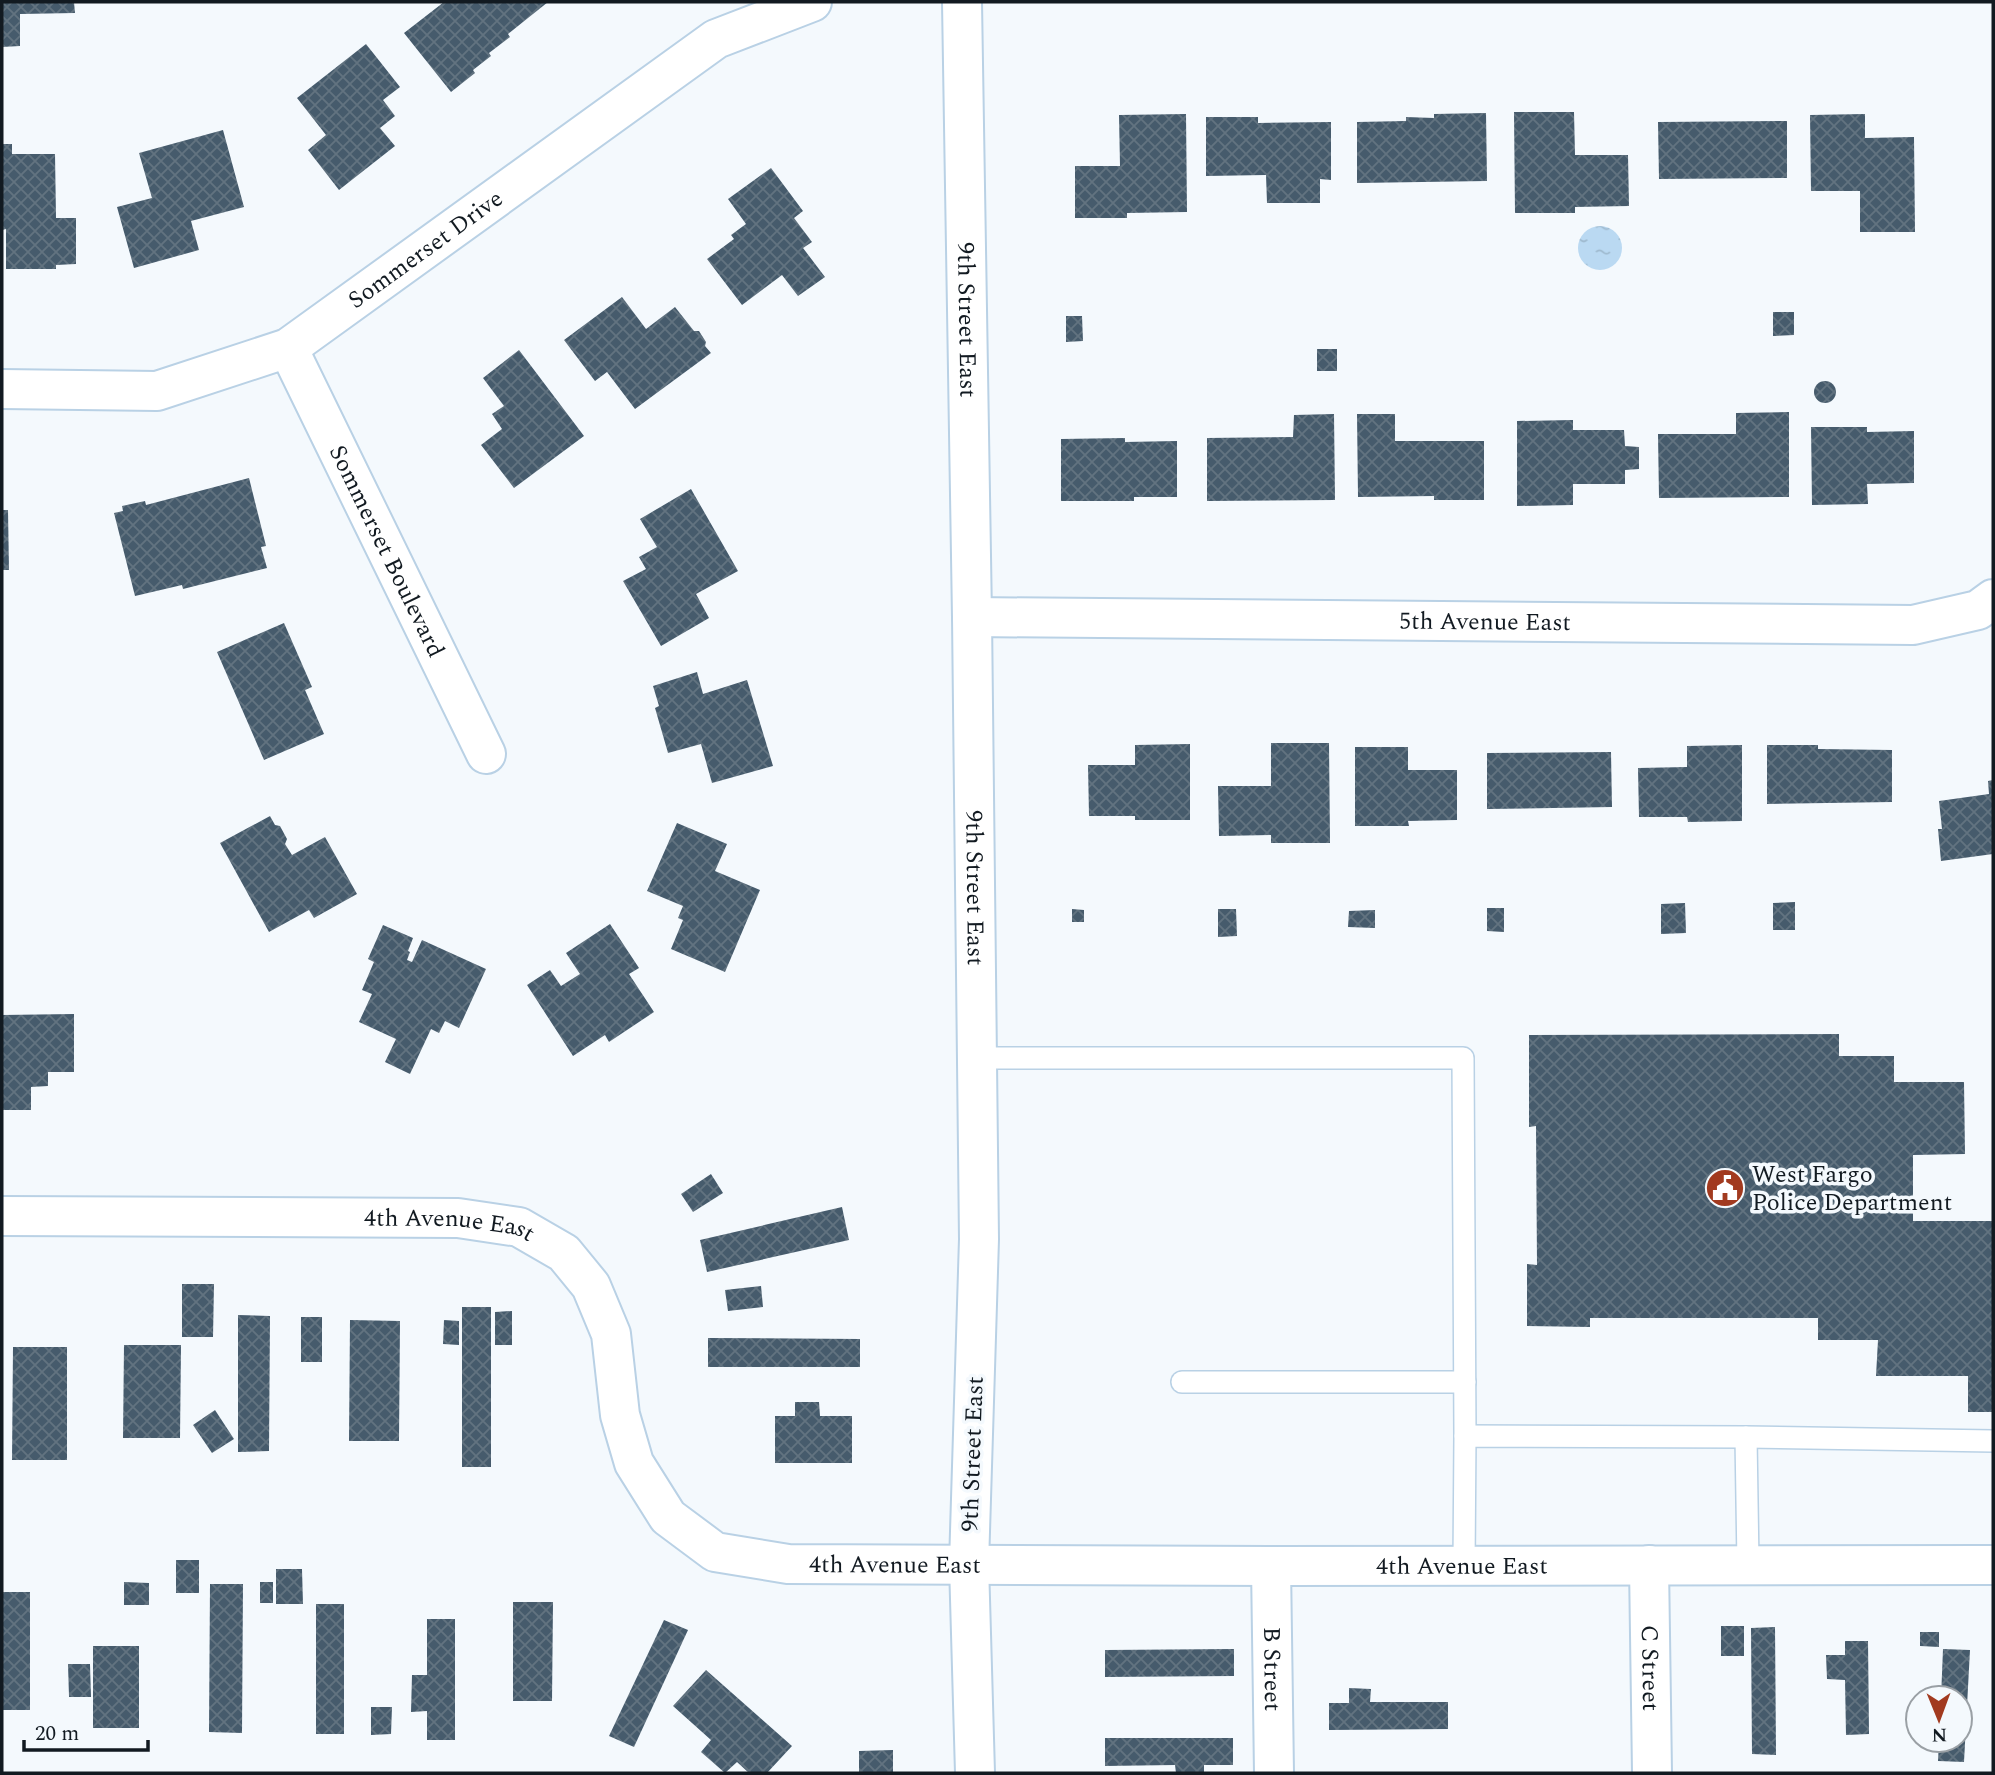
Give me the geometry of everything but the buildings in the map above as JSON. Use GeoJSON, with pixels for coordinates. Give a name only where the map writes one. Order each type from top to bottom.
{"type":"FeatureCollection","features":[{"type":"Feature","properties":{"kind":"street","name":"Sommerset Drive"},"geometry":{"type":"LineString","coordinates":[[2,389],[157,391],[288,348],[716,39],[812,2]]}},
{"type":"Feature","properties":{"kind":"street","name":"9th Street East"},"geometry":{"type":"LineString","coordinates":[[962,2],[979,1239],[969,1564],[975,1773]]}},
{"type":"Feature","properties":{"kind":"street","name":"Sommerset Boulevard"},"geometry":{"type":"LineString","coordinates":[[288,348],[486,754]]}},
{"type":"Feature","properties":{"kind":"street","name":"5th Avenue East"},"geometry":{"type":"LineString","coordinates":[[972,617],[1913,625],[1978,610],[1993,599]]}},
{"type":"Feature","properties":{"kind":"street","name":"4th Avenue East"},"geometry":{"type":"LineString","coordinates":[[2,1216],[458,1218],[519,1227],[564,1253],[591,1286],[611,1334],[620,1415],[634,1463],[668,1517],[715,1552],[788,1564],[1993,1565]]}},
{"type":"Feature","properties":{"kind":"street","name":"C Street"},"geometry":{"type":"LineString","coordinates":[[1649,1565],[1652,1773]]}},
{"type":"Feature","properties":{"kind":"street","name":"B Street"},"geometry":{"type":"LineString","coordinates":[[1271,1566],[1274,1773]]}},
{"type":"Feature","properties":{"kind":"lane"},"geometry":{"type":"LineString","coordinates":[[977,1058],[1463,1058],[1464,1565]]}},
{"type":"Feature","properties":{"kind":"lane"},"geometry":{"type":"LineString","coordinates":[[1182,1382],[1465,1382]]}},
{"type":"Feature","properties":{"kind":"lane"},"geometry":{"type":"LineString","coordinates":[[1465,1436],[1993,1441]]}},
{"type":"Feature","properties":{"kind":"lane"},"geometry":{"type":"LineString","coordinates":[[1746,1437],[1748,1564]]}},
{"type":"Feature","properties":{"kind":"water"},"geometry":{"type":"Polygon","coordinates":[[[1600,226],[1609,227],[1616,232],[1621,239],[1621,257],[1616,264],[1609,269],[1600,270],[1591,269],[1584,264],[1579,257],[1578,248],[1579,239],[1584,232],[1591,227],[1600,226]]]}},
{"type":"Feature","properties":{"kind":"place","name":"West Fargo Police Department"},"geometry":{"type":"Point","coordinates":[1725,1188]}}]}
